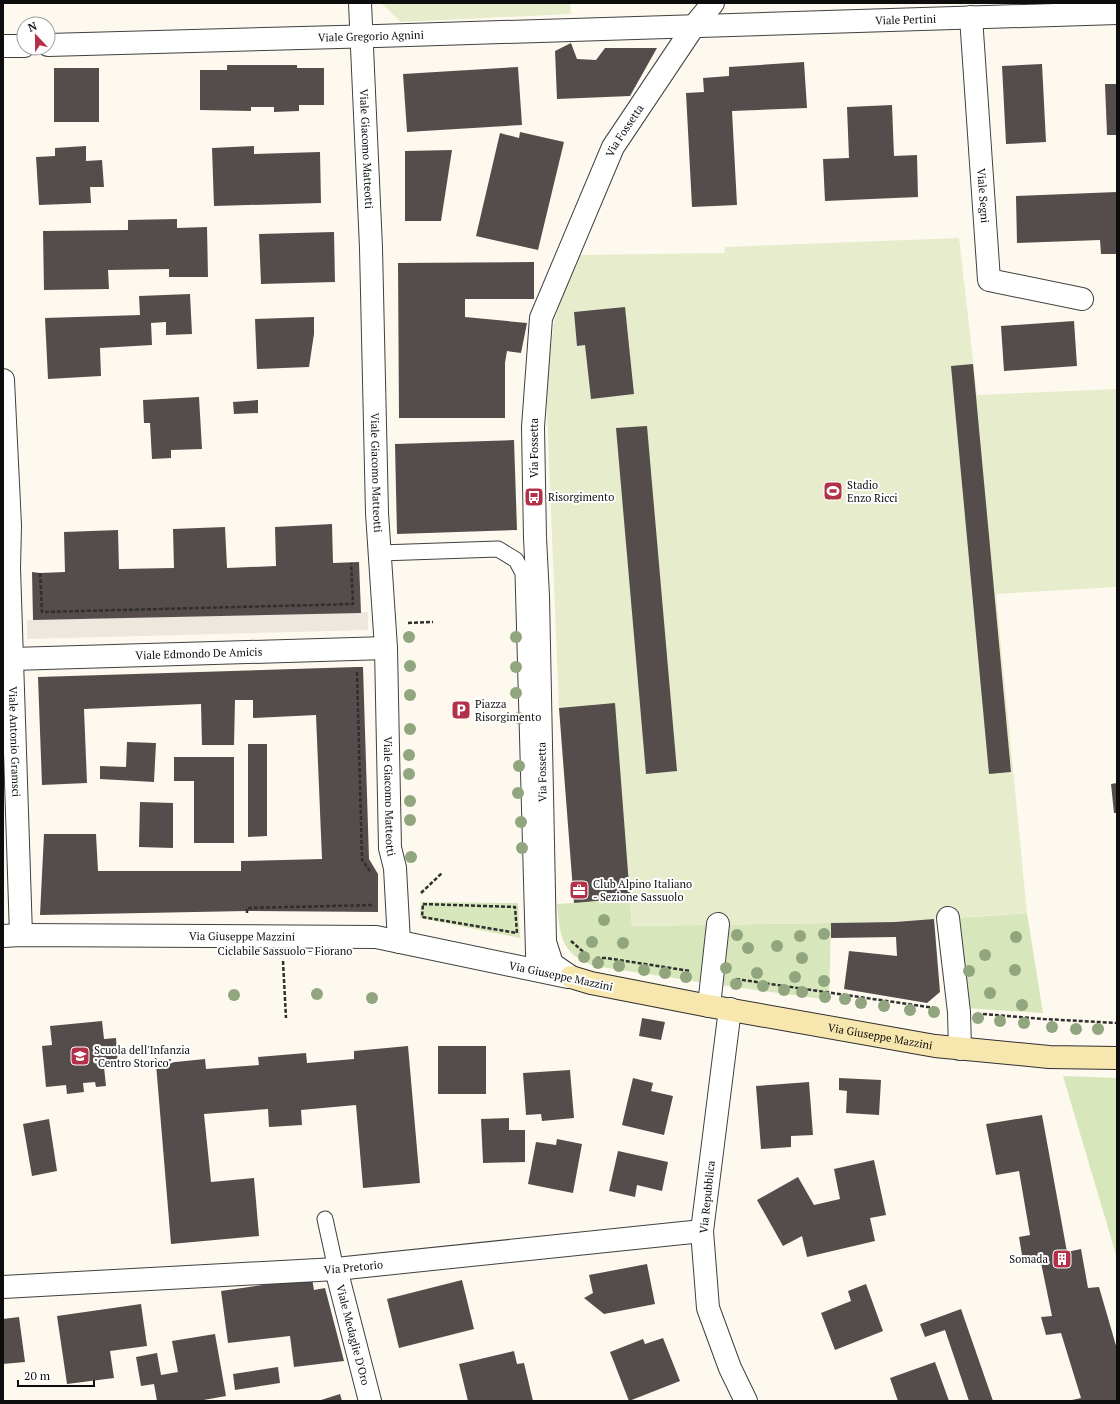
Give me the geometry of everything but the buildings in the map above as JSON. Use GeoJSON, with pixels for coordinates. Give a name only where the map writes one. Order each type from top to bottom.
{"type":"FeatureCollection","features":[{"type":"Feature","properties":{"kind":"street","name":"Viale Giacomo Matteotti"},"geometry":{"type":"LineString","coordinates":[[360,3],[371,248],[377,513],[386,648],[390,848],[395,868],[399,942]]}},
{"type":"Feature","properties":{"kind":"street","name":"Via Fossetta"},"geometry":{"type":"LineString","coordinates":[[571,977],[552,964],[545,942],[539,604],[535,538],[533,427],[541,318],[613,148],[694,26],[714,3]]}},
{"type":"Feature","properties":{"kind":"street","name":"Viale Pertini"},"geometry":{"type":"LineString","coordinates":[[694,26],[1117,13]]}},
{"type":"Feature","properties":{"kind":"street","name":"Viale Segni"},"geometry":{"type":"LineString","coordinates":[[971,17],[989,280],[1082,299]]}},
{"type":"Feature","properties":{"kind":"street","name":"Viale Gregorio Agnini"},"geometry":{"type":"LineString","coordinates":[[56,45],[694,26]]}},
{"type":"Feature","properties":{"kind":"street"},"geometry":{"type":"LineString","coordinates":[[3,46],[16,46]]}},
{"type":"Feature","properties":{"kind":"street","name":"Viale Antonio Gramsci"},"geometry":{"type":"LineString","coordinates":[[3,380],[10,525],[9,568],[12,659],[12,935]]}},
{"type":"Feature","properties":{"kind":"street","name":"Viale Edmondo De Amicis"},"geometry":{"type":"LineString","coordinates":[[12,659],[386,648]]}},
{"type":"Feature","properties":{"kind":"street"},"geometry":{"type":"LineString","coordinates":[[948,918],[959,1012],[960,1049]]}},
{"type":"Feature","properties":{"kind":"street","name":"Via Repubblica"},"geometry":{"type":"LineString","coordinates":[[718,924],[713,975],[720,1008],[702,1230],[708,1308],[730,1368],[746,1401]]}},
{"type":"Feature","properties":{"kind":"street","name":"Via Giuseppe Mazzini"},"geometry":{"type":"LineString","coordinates":[[12,935],[376,937],[571,977],[591,983],[720,1008],[913,1042],[960,1049],[1049,1057],[1117,1058]]}},
{"type":"Feature","properties":{"kind":"street","name":"Via Pretorio"},"geometry":{"type":"LineString","coordinates":[[3,1287],[336,1269],[702,1230]]}},
{"type":"Feature","properties":{"kind":"street","name":"Viale Medaglie D'Oro"},"geometry":{"type":"LineString","coordinates":[[336,1269],[370,1401]]}},
{"type":"Feature","properties":{"kind":"lane"},"geometry":{"type":"LineString","coordinates":[[380,553],[498,549],[516,560],[523,573],[534,970]]}},
{"type":"Feature","properties":{"kind":"lane"},"geometry":{"type":"LineString","coordinates":[[325,1219],[336,1269]]}},
{"type":"Feature","properties":{"kind":"path"},"geometry":{"type":"LineString","coordinates":[[40,573],[42,612],[353,604],[351,562]]}},
{"type":"Feature","properties":{"kind":"path"},"geometry":{"type":"LineString","coordinates":[[403,623],[433,622]]}},
{"type":"Feature","properties":{"kind":"path"},"geometry":{"type":"LineString","coordinates":[[362,649],[357,667],[362,860],[373,876]]}},
{"type":"Feature","properties":{"kind":"path"},"geometry":{"type":"LineString","coordinates":[[416,898],[442,873]]}},
{"type":"Feature","properties":{"kind":"path"},"geometry":{"type":"LineString","coordinates":[[247,916],[247,908],[372,905],[372,898]]}},
{"type":"Feature","properties":{"kind":"path"},"geometry":{"type":"LineString","coordinates":[[423,904],[515,907],[517,933],[422,917],[423,910],[423,904]]}},
{"type":"Feature","properties":{"kind":"path"},"geometry":{"type":"LineString","coordinates":[[280,937],[284,968],[286,1018]]}},
{"type":"Feature","properties":{"kind":"path"},"geometry":{"type":"LineString","coordinates":[[713,975],[959,1012],[1117,1023]]}},
{"type":"Feature","properties":{"kind":"green space"},"geometry":{"type":"Polygon","coordinates":[[[382,3],[570,3],[571,14],[401,22],[382,3]]]}},
{"type":"Feature","properties":{"kind":"green space","name":"Stadio Enzo Ricci"},"geometry":{"type":"Polygon","coordinates":[[[959,238],[977,395],[1117,389],[1117,587],[996,594],[1027,913],[895,922],[632,926],[630,899],[574,903],[559,708],[546,389],[554,322],[577,255],[724,253],[725,247],[959,238]]]}},
{"type":"Feature","properties":{"kind":"green space"},"geometry":{"type":"Polygon","coordinates":[[[630,899],[632,926],[831,923],[829,1000],[595,967],[575,956],[570,951],[563,939],[559,925],[557,904],[630,899]]]}},
{"type":"Feature","properties":{"kind":"green space"},"geometry":{"type":"Polygon","coordinates":[[[421,902],[518,903],[520,938],[420,918],[421,902]]]}},
{"type":"Feature","properties":{"kind":"green space"},"geometry":{"type":"Polygon","coordinates":[[[1027,913],[1043,1013],[965,1008],[957,918],[1027,913]]]}},
{"type":"Feature","properties":{"kind":"green space"},"geometry":{"type":"Polygon","coordinates":[[[1063,1076],[1117,1078],[1117,1258],[1063,1076]]]}},
{"type":"Feature","properties":{"kind":"shaded area"},"geometry":{"type":"Polygon","coordinates":[[[368,612],[368,630],[27,639],[27,620],[368,612]]]}},
{"type":"Feature","properties":{"kind":"place","name":"Stadio Enzo Ricci"},"geometry":{"type":"Point","coordinates":[833,491]}},
{"type":"Feature","properties":{"kind":"place","name":"Risorgimento"},"geometry":{"type":"Point","coordinates":[534,497]}},
{"type":"Feature","properties":{"kind":"place","name":"Piazza Risorgimento"},"geometry":{"type":"Point","coordinates":[461,710]}},
{"type":"Feature","properties":{"kind":"place","name":"Club Alpino Italiano - Sezione Sassuolo"},"geometry":{"type":"Point","coordinates":[579,890]}},
{"type":"Feature","properties":{"kind":"place","name":"Scuola dell'Infanzia \"Centro Storico\""},"geometry":{"type":"Point","coordinates":[80,1056]}},
{"type":"Feature","properties":{"kind":"place","name":"Somada"},"geometry":{"type":"Point","coordinates":[1062,1259]}}]}
